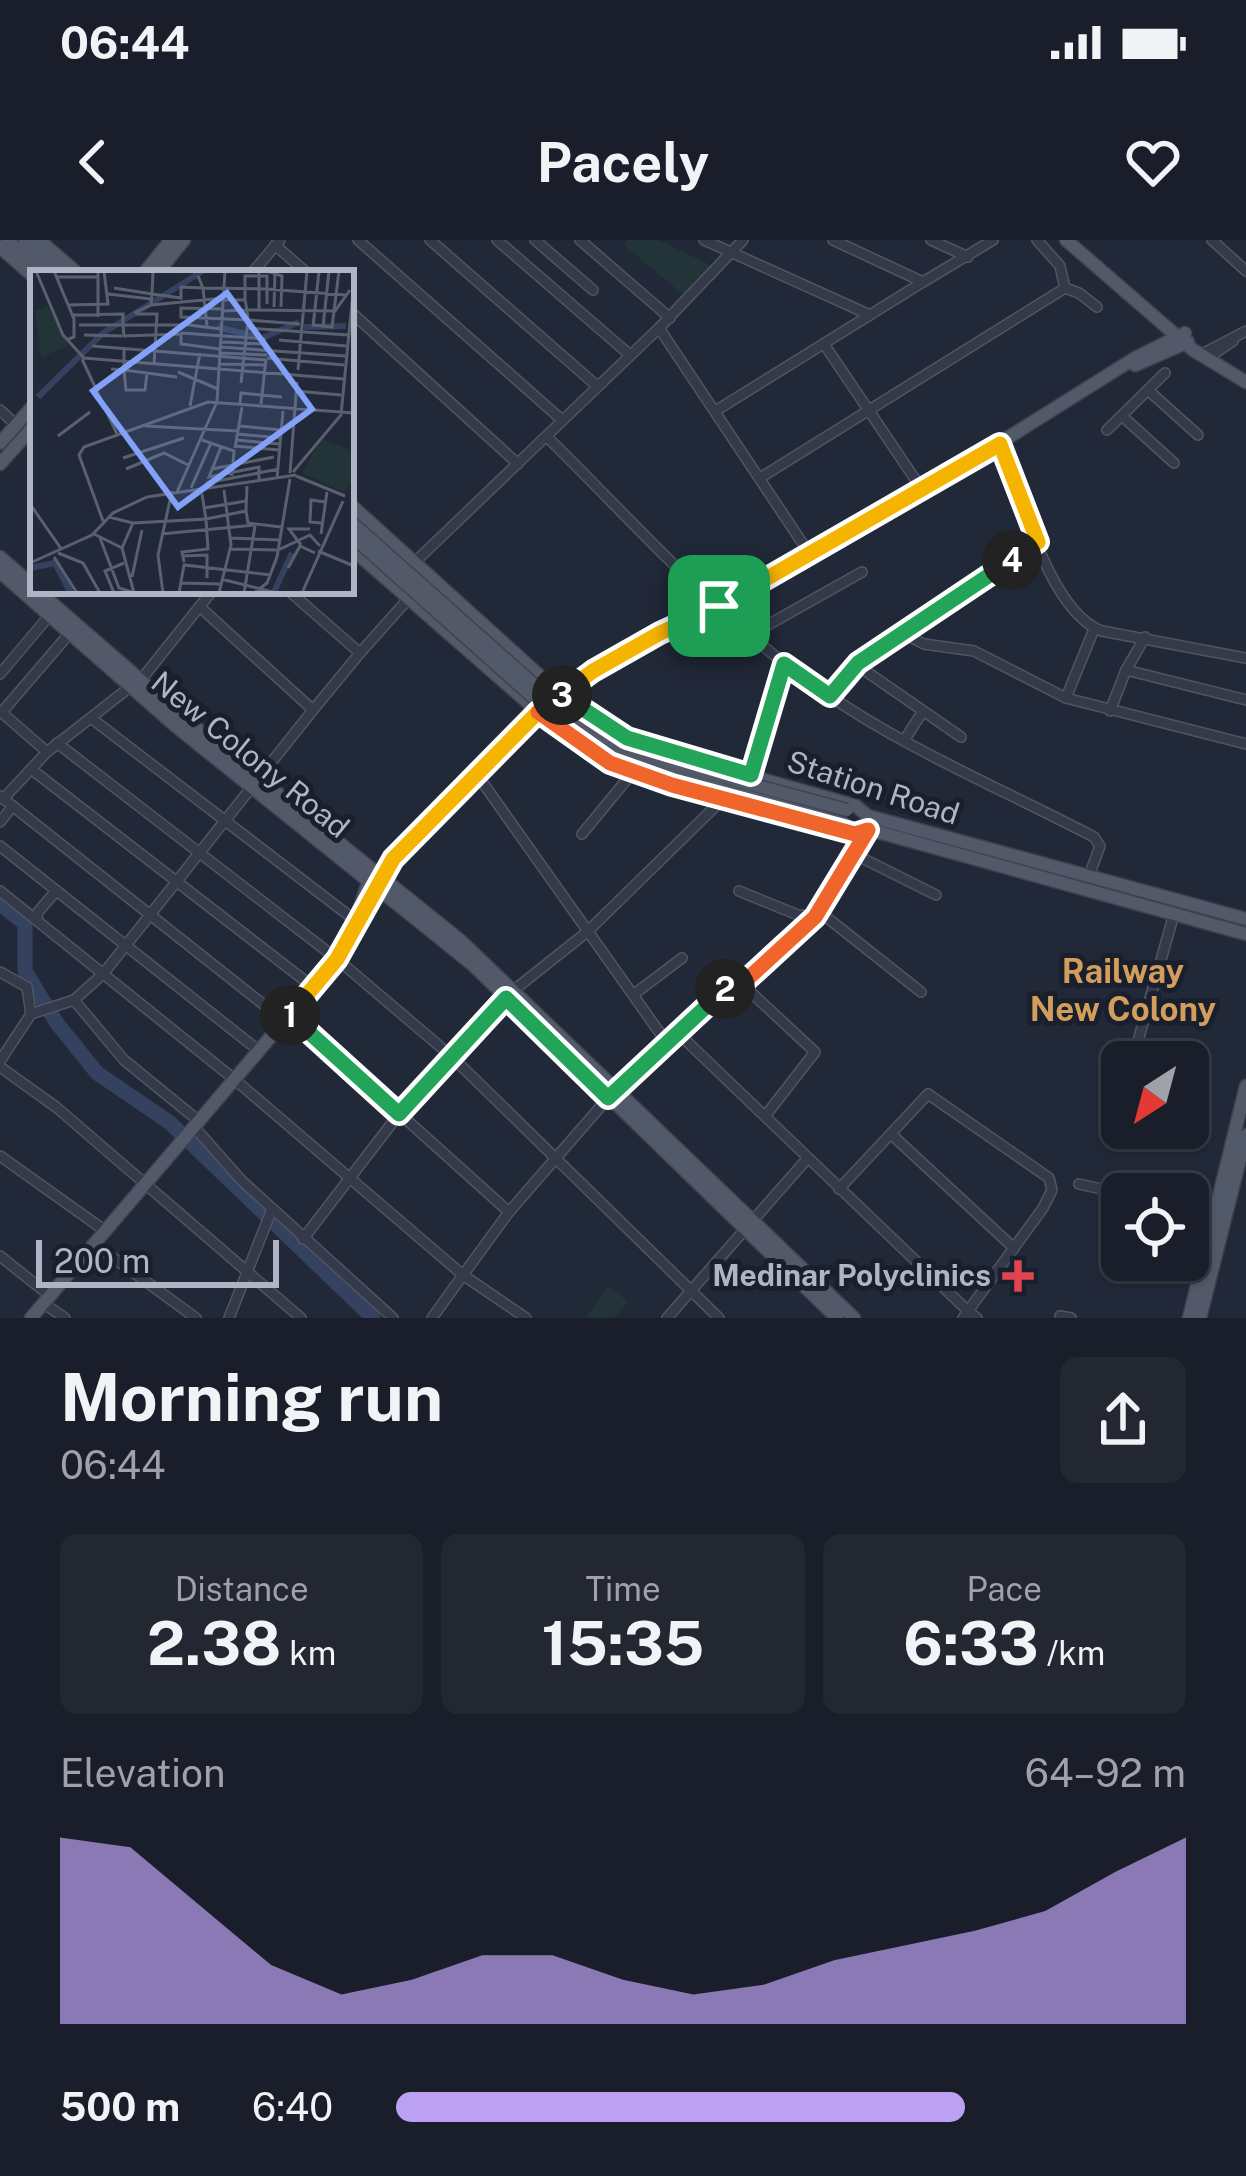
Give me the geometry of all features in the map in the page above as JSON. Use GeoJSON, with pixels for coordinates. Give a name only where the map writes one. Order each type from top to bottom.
{"type":"FeatureCollection","features":[{"type":"Feature","properties":{"kind":"main road"},"geometry":{"type":"LineString","coordinates":[[7,240],[42,270]]}},
{"type":"Feature","properties":{"kind":"main road"},"geometry":{"type":"LineString","coordinates":[[25,240],[60,270]]}},
{"type":"Feature","properties":{"kind":"main road"},"geometry":{"type":"LineString","coordinates":[[39,240],[74,270]]}},
{"type":"Feature","properties":{"kind":"main road"},"geometry":{"type":"LineString","coordinates":[[147,270],[172,240]]}},
{"type":"Feature","properties":{"kind":"main road"},"geometry":{"type":"LineString","coordinates":[[159,270],[184,240]]}},
{"type":"Feature","properties":{"kind":"main road"},"geometry":{"type":"LineString","coordinates":[[1066,240],[1206,356],[1246,378]]}},
{"type":"Feature","properties":{"kind":"main road"},"geometry":{"type":"LineString","coordinates":[[1077,240],[1185,339]]}},
{"type":"Feature","properties":{"kind":"main road"},"geometry":{"type":"LineString","coordinates":[[0,247],[30,273]]}},
{"type":"Feature","properties":{"kind":"main road"},"geometry":{"type":"LineString","coordinates":[[561,695],[639,644],[719,606],[923,491],[1128,365],[1139,365],[1185,339]]}},
{"type":"Feature","properties":{"kind":"main road"},"geometry":{"type":"LineString","coordinates":[[0,443],[27,432]]}},
{"type":"Feature","properties":{"kind":"main road"},"geometry":{"type":"LineString","coordinates":[[0,464],[27,432]]}},
{"type":"Feature","properties":{"kind":"main road","name":"Station Road"},"geometry":{"type":"LineString","coordinates":[[354,509],[561,695],[627,738],[856,806],[868,823],[1246,934]]}},
{"type":"Feature","properties":{"kind":"main road"},"geometry":{"type":"LineString","coordinates":[[354,525],[539,689],[602,736],[671,764],[868,823]]}},
{"type":"Feature","properties":{"kind":"main road"},"geometry":{"type":"LineString","coordinates":[[354,539],[545,709],[598,748],[667,774],[846,817]]}},
{"type":"Feature","properties":{"kind":"main road"},"geometry":{"type":"LineString","coordinates":[[354,551],[538,712],[595,755],[633,772],[855,834],[868,823]]}},
{"type":"Feature","properties":{"kind":"main road","name":"New Colony Road"},"geometry":{"type":"LineString","coordinates":[[0,557],[30,584]]}},
{"type":"Feature","properties":{"kind":"main road","name":"New Colony Road"},"geometry":{"type":"LineString","coordinates":[[0,572],[69,634],[510,994],[749,1226],[854,1318]]}},
{"type":"Feature","properties":{"kind":"main road","name":"New Colony Road"},"geometry":{"type":"LineString","coordinates":[[41,594],[134,684]]}},
{"type":"Feature","properties":{"kind":"main road"},"geometry":{"type":"LineString","coordinates":[[31,1318],[337,959],[362,916],[374,880],[403,837],[538,712]]}},
{"type":"Feature","properties":{"kind":"main road","name":"Station Road"},"geometry":{"type":"LineString","coordinates":[[868,823],[1246,919]]}},
{"type":"Feature","properties":{"kind":"main road"},"geometry":{"type":"LineString","coordinates":[[1189,1318],[1246,1086]]}},
{"type":"Feature","properties":{"kind":"main road"},"geometry":{"type":"LineString","coordinates":[[1199,1318],[1246,1135]]}},
{"type":"Feature","properties":{"kind":"main road","name":"New Colony Road"},"geometry":{"type":"LineString","coordinates":[[749,1226],[837,1318]]}},
{"type":"Feature","properties":{"kind":"street"},"geometry":{"type":"LineString","coordinates":[[358,240],[562,420]]}},
{"type":"Feature","properties":{"kind":"street"},"geometry":{"type":"LineString","coordinates":[[430,240],[597,386]]}},
{"type":"Feature","properties":{"kind":"street"},"geometry":{"type":"LineString","coordinates":[[497,240],[630,355]]}},
{"type":"Feature","properties":{"kind":"street"},"geometry":{"type":"LineString","coordinates":[[535,240],[593,290]]}},
{"type":"Feature","properties":{"kind":"street"},"geometry":{"type":"LineString","coordinates":[[580,240],[670,317]]}},
{"type":"Feature","properties":{"kind":"street"},"geometry":{"type":"LineString","coordinates":[[704,240],[870,315]]}},
{"type":"Feature","properties":{"kind":"street"},"geometry":{"type":"LineString","coordinates":[[416,561],[659,328],[743,240]]}},
{"type":"Feature","properties":{"kind":"street"},"geometry":{"type":"LineString","coordinates":[[833,240],[923,282]]}},
{"type":"Feature","properties":{"kind":"street"},"geometry":{"type":"LineString","coordinates":[[931,240],[968,257]]}},
{"type":"Feature","properties":{"kind":"street"},"geometry":{"type":"LineString","coordinates":[[717,410],[993,240]]}},
{"type":"Feature","properties":{"kind":"street"},"geometry":{"type":"LineString","coordinates":[[1037,240],[1060,266],[1065,288]]}},
{"type":"Feature","properties":{"kind":"street"},"geometry":{"type":"LineString","coordinates":[[1212,240],[1246,271]]}},
{"type":"Feature","properties":{"kind":"street"},"geometry":{"type":"LineString","coordinates":[[255,270],[278,242],[304,270]]}},
{"type":"Feature","properties":{"kind":"street"},"geometry":{"type":"LineString","coordinates":[[1065,288],[1097,308]]}},
{"type":"Feature","properties":{"kind":"street"},"geometry":{"type":"LineString","coordinates":[[760,478],[1065,288]]}},
{"type":"Feature","properties":{"kind":"street"},"geometry":{"type":"LineString","coordinates":[[354,315],[518,464]]}},
{"type":"Feature","properties":{"kind":"street"},"geometry":{"type":"LineString","coordinates":[[659,328],[811,556]]}},
{"type":"Feature","properties":{"kind":"street"},"geometry":{"type":"LineString","coordinates":[[1206,356],[1241,334]]}},
{"type":"Feature","properties":{"kind":"street"},"geometry":{"type":"LineString","coordinates":[[824,344],[923,491]]}},
{"type":"Feature","properties":{"kind":"street"},"geometry":{"type":"LineString","coordinates":[[1107,430],[1165,373]]}},
{"type":"Feature","properties":{"kind":"street"},"geometry":{"type":"LineString","coordinates":[[1149,391],[1198,435]]}},
{"type":"Feature","properties":{"kind":"street"},"geometry":{"type":"LineString","coordinates":[[0,410],[27,432]]}},
{"type":"Feature","properties":{"kind":"street"},"geometry":{"type":"LineString","coordinates":[[1122,416],[1174,463]]}},
{"type":"Feature","properties":{"kind":"street"},"geometry":{"type":"LineString","coordinates":[[547,437],[784,664],[905,739],[1094,837],[1100,846],[1089,876]]}},
{"type":"Feature","properties":{"kind":"street"},"geometry":{"type":"LineString","coordinates":[[1000,444],[1062,593],[1094,629],[1246,658]]}},
{"type":"Feature","properties":{"kind":"street"},"geometry":{"type":"LineString","coordinates":[[830,696],[858,663],[1038,542]]}},
{"type":"Feature","properties":{"kind":"street"},"geometry":{"type":"LineString","coordinates":[[750,635],[862,572]]}},
{"type":"Feature","properties":{"kind":"street"},"geometry":{"type":"LineString","coordinates":[[0,822],[6,801],[47,752],[134,684],[208,594]]}},
{"type":"Feature","properties":{"kind":"street"},"geometry":{"type":"LineString","coordinates":[[292,594],[360,653]]}},
{"type":"Feature","properties":{"kind":"street"},"geometry":{"type":"LineString","coordinates":[[301,1318],[0,1064],[31,1014],[74,1000],[103,974],[313,710],[409,598]]}},
{"type":"Feature","properties":{"kind":"street"},"geometry":{"type":"LineString","coordinates":[[200,607],[313,710]]}},
{"type":"Feature","properties":{"kind":"street"},"geometry":{"type":"LineString","coordinates":[[0,674],[49,616]]}},
{"type":"Feature","properties":{"kind":"street"},"geometry":{"type":"LineString","coordinates":[[1066,698],[1094,629]]}},
{"type":"Feature","properties":{"kind":"street"},"geometry":{"type":"LineString","coordinates":[[902,633],[924,644],[974,651],[1066,698],[1246,744]]}},
{"type":"Feature","properties":{"kind":"street"},"geometry":{"type":"LineString","coordinates":[[47,752],[1,712],[69,634]]}},
{"type":"Feature","properties":{"kind":"street"},"geometry":{"type":"LineString","coordinates":[[1110,711],[1144,637]]}},
{"type":"Feature","properties":{"kind":"street"},"geometry":{"type":"LineString","coordinates":[[751,775],[784,664]]}},
{"type":"Feature","properties":{"kind":"street"},"geometry":{"type":"LineString","coordinates":[[1126,670],[1246,700]]}},
{"type":"Feature","properties":{"kind":"street"},"geometry":{"type":"LineString","coordinates":[[867,672],[962,737]]}},
{"type":"Feature","properties":{"kind":"street"},"geometry":{"type":"LineString","coordinates":[[538,712],[561,695]]}},
{"type":"Feature","properties":{"kind":"street"},"geometry":{"type":"LineString","coordinates":[[905,739],[923,711]]}},
{"type":"Feature","properties":{"kind":"street"},"geometry":{"type":"LineString","coordinates":[[91,718],[356,921]]}},
{"type":"Feature","properties":{"kind":"street"},"geometry":{"type":"LineString","coordinates":[[57,743],[337,959],[450,1054],[718,1318]]}},
{"type":"Feature","properties":{"kind":"street"},"geometry":{"type":"LineString","coordinates":[[31,770],[313,988]]}},
{"type":"Feature","properties":{"kind":"street"},"geometry":{"type":"LineString","coordinates":[[476,772],[668,1043]]}},
{"type":"Feature","properties":{"kind":"street"},"geometry":{"type":"LineString","coordinates":[[582,834],[633,772]]}},
{"type":"Feature","properties":{"kind":"street"},"geometry":{"type":"LineString","coordinates":[[303,1239],[450,1054],[510,994],[587,932],[723,799]]}},
{"type":"Feature","properties":{"kind":"street"},"geometry":{"type":"LineString","coordinates":[[6,801],[286,1017],[509,1212]]}},
{"type":"Feature","properties":{"kind":"street"},"geometry":{"type":"LineString","coordinates":[[742,984],[815,917],[868,823]]}},
{"type":"Feature","properties":{"kind":"street"},"geometry":{"type":"LineString","coordinates":[[0,847],[258,1050]]}},
{"type":"Feature","properties":{"kind":"street"},"geometry":{"type":"LineString","coordinates":[[854,854],[936,895]]}},
{"type":"Feature","properties":{"kind":"street"},"geometry":{"type":"LineString","coordinates":[[37,920],[56,890]]}},
{"type":"Feature","properties":{"kind":"street"},"geometry":{"type":"LineString","coordinates":[[0,891],[233,1079],[464,1275],[526,1318]]}},
{"type":"Feature","properties":{"kind":"street"},"geometry":{"type":"LineString","coordinates":[[739,891],[798,915],[825,916],[921,992]]}},
{"type":"Feature","properties":{"kind":"street"},"geometry":{"type":"LineString","coordinates":[[1138,1041],[1174,914]]}},
{"type":"Feature","properties":{"kind":"street"},"geometry":{"type":"LineString","coordinates":[[633,995],[682,958]]}},
{"type":"Feature","properties":{"kind":"street"},"geometry":{"type":"LineString","coordinates":[[0,972],[27,987],[31,1014]]}},
{"type":"Feature","properties":{"kind":"street"},"geometry":{"type":"LineString","coordinates":[[432,1318],[553,1158],[611,1094],[736,980],[814,1052],[766,1115]]}},
{"type":"Feature","properties":{"kind":"street"},"geometry":{"type":"LineString","coordinates":[[74,1000],[270,1215],[393,1318]]}},
{"type":"Feature","properties":{"kind":"street"},"geometry":{"type":"LineString","coordinates":[[679,1034],[970,1316],[1049,1196],[1052,1182],[934,1095],[923,1097],[839,1189]]}},
{"type":"Feature","properties":{"kind":"street"},"geometry":{"type":"LineString","coordinates":[[892,1134],[1014,1248]]}},
{"type":"Feature","properties":{"kind":"street"},"geometry":{"type":"LineString","coordinates":[[0,1156],[104,1230]]}},
{"type":"Feature","properties":{"kind":"street"},"geometry":{"type":"LineString","coordinates":[[667,1318],[807,1159]]}},
{"type":"Feature","properties":{"kind":"street"},"geometry":{"type":"LineString","coordinates":[[1079,1184],[1101,1189]]}},
{"type":"Feature","properties":{"kind":"street"},"geometry":{"type":"LineString","coordinates":[[1209,1213],[1215,1214]]}},
{"type":"Feature","properties":{"kind":"street"},"geometry":{"type":"LineString","coordinates":[[230,1318],[270,1215]]}},
{"type":"Feature","properties":{"kind":"street"},"geometry":{"type":"LineString","coordinates":[[93,1243],[196,1318]]}},
{"type":"Feature","properties":{"kind":"street"},"geometry":{"type":"LineString","coordinates":[[0,1256],[65,1318]]}},
{"type":"Feature","properties":{"kind":"shaded area"},"geometry":{"type":"Polygon","coordinates":[[[627,240],[658,240],[713,266],[686,297],[624,245],[627,240]]]}},
{"type":"Feature","properties":{"kind":"shaded area"},"geometry":{"type":"Polygon","coordinates":[[[609,1286],[628,1302],[614,1318],[585,1318],[609,1286]]]}},
{"type":"Feature","properties":{"kind":"waterway"},"geometry":{"type":"LineString","coordinates":[[0,904],[25,924],[25,971],[56,1022],[97,1073],[169,1122],[373,1318]]}},
{"type":"Feature","properties":{"kind":"place","name":"Medinar Polyclinics"},"geometry":{"type":"Point","coordinates":[1018,1276]}},
{"type":"Feature","properties":{"kind":"district","name":"Railway New Colony"},"geometry":{"type":"Point","coordinates":[1123,990]}},
{"type":"Feature","properties":{"kind":"route"},"geometry":{"type":"LineString","coordinates":[[719,606],[593,671],[538,712],[393,859],[337,959],[289,1014],[399,1114],[506,998],[608,1098],[731,983],[742,984],[815,917],[868,830],[855,834],[633,772],[595,755],[538,712],[561,695],[627,738],[751,775],[784,664],[830,696],[870,654],[1038,542],[1000,444],[719,606]]}}]}
